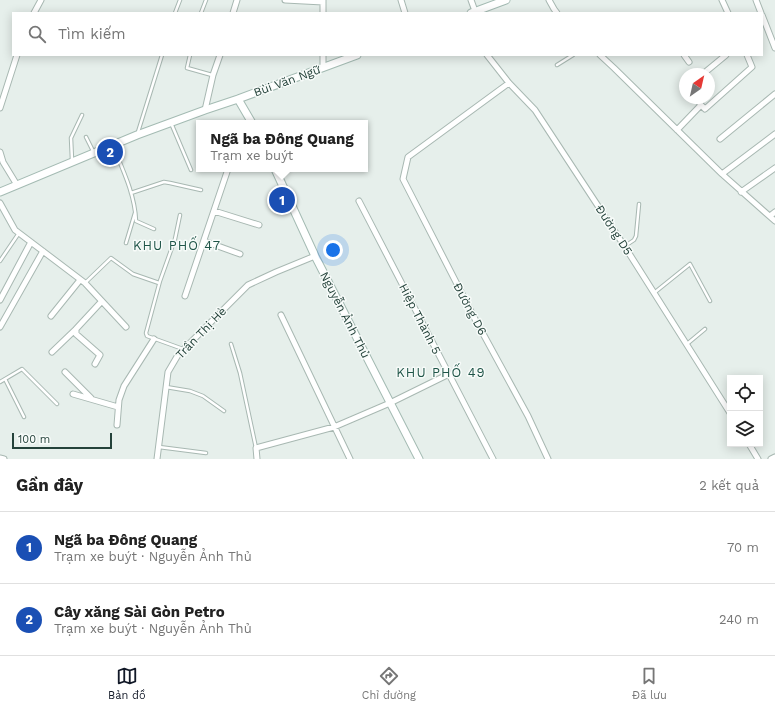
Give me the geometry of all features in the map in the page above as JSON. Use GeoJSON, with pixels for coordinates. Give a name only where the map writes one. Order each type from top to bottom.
{"type":"FeatureCollection","features":[{"type":"Feature","properties":{"kind":"main road"},"geometry":{"type":"LineString","coordinates":[[473,12],[506,0]]}},
{"type":"Feature","properties":{"kind":"main road","name":"Bùi Văn Ngữ"},"geometry":{"type":"LineString","coordinates":[[238,99],[354,56]]}},
{"type":"Feature","properties":{"kind":"main road"},"geometry":{"type":"LineString","coordinates":[[0,192],[137,135],[238,99],[250,120]]}},
{"type":"Feature","properties":{"kind":"main road","name":"Nguyễn Ảnh Thủ"},"geometry":{"type":"LineString","coordinates":[[276,172],[315,256],[418,459]]}},
{"type":"Feature","properties":{"kind":"street"},"geometry":{"type":"LineString","coordinates":[[35,12],[41,0]]}},
{"type":"Feature","properties":{"kind":"street"},"geometry":{"type":"LineString","coordinates":[[233,12],[237,0]]}},
{"type":"Feature","properties":{"kind":"street"},"geometry":{"type":"LineString","coordinates":[[285,0],[323,1],[323,12]]}},
{"type":"Feature","properties":{"kind":"street"},"geometry":{"type":"LineString","coordinates":[[401,0],[405,12]]}},
{"type":"Feature","properties":{"kind":"street"},"geometry":{"type":"LineString","coordinates":[[471,0],[473,12]]}},
{"type":"Feature","properties":{"kind":"street"},"geometry":{"type":"LineString","coordinates":[[549,0],[556,12]]}},
{"type":"Feature","properties":{"kind":"street"},"geometry":{"type":"LineString","coordinates":[[722,0],[728,12]]}},
{"type":"Feature","properties":{"kind":"street"},"geometry":{"type":"LineString","coordinates":[[756,0],[761,12]]}},
{"type":"Feature","properties":{"kind":"street"},"geometry":{"type":"LineString","coordinates":[[763,17],[775,48]]}},
{"type":"Feature","properties":{"kind":"street"},"geometry":{"type":"LineString","coordinates":[[0,108],[17,56]]}},
{"type":"Feature","properties":{"kind":"street"},"geometry":{"type":"LineString","coordinates":[[205,110],[213,75],[220,56]]}},
{"type":"Feature","properties":{"kind":"street"},"geometry":{"type":"LineString","coordinates":[[323,56],[323,68]]}},
{"type":"Feature","properties":{"kind":"street","name":"Đường D5"},"geometry":{"type":"LineString","coordinates":[[488,56],[509,83],[535,110],[625,247],[729,411]]}},
{"type":"Feature","properties":{"kind":"street"},"geometry":{"type":"LineString","coordinates":[[601,56],[722,174],[775,221]]}},
{"type":"Feature","properties":{"kind":"street"},"geometry":{"type":"LineString","coordinates":[[685,56],[689,62]]}},
{"type":"Feature","properties":{"kind":"street"},"geometry":{"type":"LineString","coordinates":[[710,68],[725,56]]}},
{"type":"Feature","properties":{"kind":"street"},"geometry":{"type":"LineString","coordinates":[[677,130],[701,105],[705,110],[752,67],[747,56]]}},
{"type":"Feature","properties":{"kind":"street","name":"Đường D6"},"geometry":{"type":"LineString","coordinates":[[509,83],[408,157],[403,179],[475,319],[528,416],[548,459]]}},
{"type":"Feature","properties":{"kind":"street"},"geometry":{"type":"LineString","coordinates":[[720,139],[775,94]]}},
{"type":"Feature","properties":{"kind":"street"},"geometry":{"type":"LineString","coordinates":[[722,174],[775,134]]}},
{"type":"Feature","properties":{"kind":"street"},"geometry":{"type":"LineString","coordinates":[[0,152],[3,162],[17,185]]}},
{"type":"Feature","properties":{"kind":"street"},"geometry":{"type":"LineString","coordinates":[[742,192],[775,168]]}},
{"type":"Feature","properties":{"kind":"street"},"geometry":{"type":"LineString","coordinates":[[186,296],[227,172]]}},
{"type":"Feature","properties":{"kind":"street","name":"Hiệp Thành 5"},"geometry":{"type":"LineString","coordinates":[[359,200],[493,459]]}},
{"type":"Feature","properties":{"kind":"street"},"geometry":{"type":"LineString","coordinates":[[0,203],[15,230],[82,281],[126,327]]}},
{"type":"Feature","properties":{"kind":"street"},"geometry":{"type":"LineString","coordinates":[[214,211],[259,225]]}},
{"type":"Feature","properties":{"kind":"street"},"geometry":{"type":"LineString","coordinates":[[770,216],[775,212]]}},
{"type":"Feature","properties":{"kind":"street"},"geometry":{"type":"LineString","coordinates":[[204,241],[240,254]]}},
{"type":"Feature","properties":{"kind":"street"},"geometry":{"type":"LineString","coordinates":[[0,300],[32,242]]}},
{"type":"Feature","properties":{"kind":"street"},"geometry":{"type":"LineString","coordinates":[[0,327],[43,251]]}},
{"type":"Feature","properties":{"kind":"street","name":"Trần Thị Hè"},"geometry":{"type":"LineString","coordinates":[[157,459],[168,372],[178,355],[248,286],[276,272],[315,256]]}},
{"type":"Feature","properties":{"kind":"street"},"geometry":{"type":"LineString","coordinates":[[51,316],[82,281]]}},
{"type":"Feature","properties":{"kind":"street"},"geometry":{"type":"LineString","coordinates":[[52,352],[102,302]]}},
{"type":"Feature","properties":{"kind":"street"},"geometry":{"type":"LineString","coordinates":[[281,315],[350,459]]}},
{"type":"Feature","properties":{"kind":"street"},"geometry":{"type":"LineString","coordinates":[[76,329],[76,334],[100,355],[95,364]]}},
{"type":"Feature","properties":{"kind":"street"},"geometry":{"type":"LineString","coordinates":[[117,425],[119,400],[124,386],[154,339]]}},
{"type":"Feature","properties":{"kind":"street"},"geometry":{"type":"LineString","coordinates":[[65,372],[93,400]]}},
{"type":"Feature","properties":{"kind":"street"},"geometry":{"type":"LineString","coordinates":[[257,459],[256,448],[334,427],[390,403],[449,374]]}},
{"type":"Feature","properties":{"kind":"street"},"geometry":{"type":"LineString","coordinates":[[73,394],[118,407]]}},
{"type":"Feature","properties":{"kind":"street"},"geometry":{"type":"LineString","coordinates":[[751,447],[758,459]]}},
{"type":"Feature","properties":{"kind":"street"},"geometry":{"type":"LineString","coordinates":[[771,459],[775,456]]}},
{"type":"Feature","properties":{"kind":"street"},"geometry":{"type":"LineString","coordinates":[[0,458],[4,459]]}},
{"type":"Feature","properties":{"kind":"lane"},"geometry":{"type":"LineString","coordinates":[[175,12],[180,0]]}},
{"type":"Feature","properties":{"kind":"lane"},"geometry":{"type":"LineString","coordinates":[[202,12],[206,0]]}},
{"type":"Feature","properties":{"kind":"lane"},"geometry":{"type":"LineString","coordinates":[[137,135],[162,56]]}},
{"type":"Feature","properties":{"kind":"lane"},"geometry":{"type":"LineString","coordinates":[[190,56],[187,68],[213,75]]}},
{"type":"Feature","properties":{"kind":"lane"},"geometry":{"type":"LineString","coordinates":[[557,65],[571,56]]}},
{"type":"Feature","properties":{"kind":"lane"},"geometry":{"type":"LineString","coordinates":[[72,162],[71,138],[82,115]]}},
{"type":"Feature","properties":{"kind":"lane"},"geometry":{"type":"LineString","coordinates":[[171,123],[191,170]]}},
{"type":"Feature","properties":{"kind":"lane"},"geometry":{"type":"LineString","coordinates":[[86,137],[94,153]]}},
{"type":"Feature","properties":{"kind":"lane"},"geometry":{"type":"LineString","coordinates":[[113,145],[131,193],[136,211],[136,221],[154,229]]}},
{"type":"Feature","properties":{"kind":"lane"},"geometry":{"type":"LineString","coordinates":[[131,193],[164,182],[201,190]]}},
{"type":"Feature","properties":{"kind":"lane"},"geometry":{"type":"LineString","coordinates":[[625,247],[634,240],[636,236],[639,204]]}},
{"type":"Feature","properties":{"kind":"lane"},"geometry":{"type":"LineString","coordinates":[[126,243],[136,211]]}},
{"type":"Feature","properties":{"kind":"lane"},"geometry":{"type":"LineString","coordinates":[[180,215],[175,239],[159,283],[146,336],[184,349]]}},
{"type":"Feature","properties":{"kind":"lane"},"geometry":{"type":"LineString","coordinates":[[0,261],[19,233]]}},
{"type":"Feature","properties":{"kind":"lane"},"geometry":{"type":"LineString","coordinates":[[82,281],[111,258],[133,274],[159,283]]}},
{"type":"Feature","properties":{"kind":"lane"},"geometry":{"type":"LineString","coordinates":[[654,294],[690,264],[710,301]]}},
{"type":"Feature","properties":{"kind":"lane"},"geometry":{"type":"LineString","coordinates":[[687,344],[705,329]]}},
{"type":"Feature","properties":{"kind":"lane"},"geometry":{"type":"LineString","coordinates":[[231,344],[240,373],[256,448]]}},
{"type":"Feature","properties":{"kind":"lane"},"geometry":{"type":"LineString","coordinates":[[0,382],[22,369],[56,404]]}},
{"type":"Feature","properties":{"kind":"lane"},"geometry":{"type":"LineString","coordinates":[[5,379],[24,417]]}},
{"type":"Feature","properties":{"kind":"lane"},"geometry":{"type":"LineString","coordinates":[[165,387],[190,391],[203,396],[224,411]]}},
{"type":"Feature","properties":{"kind":"lane"},"geometry":{"type":"LineString","coordinates":[[158,447],[206,453]]}},
{"type":"Feature","properties":{"kind":"place","name":"Cây xăng Sài Gòn Petro"},"geometry":{"type":"Point","coordinates":[110,152]}},
{"type":"Feature","properties":{"kind":"place","name":"Ngã ba Đông Quang"},"geometry":{"type":"Point","coordinates":[282,200]}},
{"type":"Feature","properties":{"kind":"district","name":"KHU PHỐ 47"},"geometry":{"type":"Point","coordinates":[177,245]}},
{"type":"Feature","properties":{"kind":"district","name":"KHU PHỐ 49"},"geometry":{"type":"Point","coordinates":[441,372]}}]}
